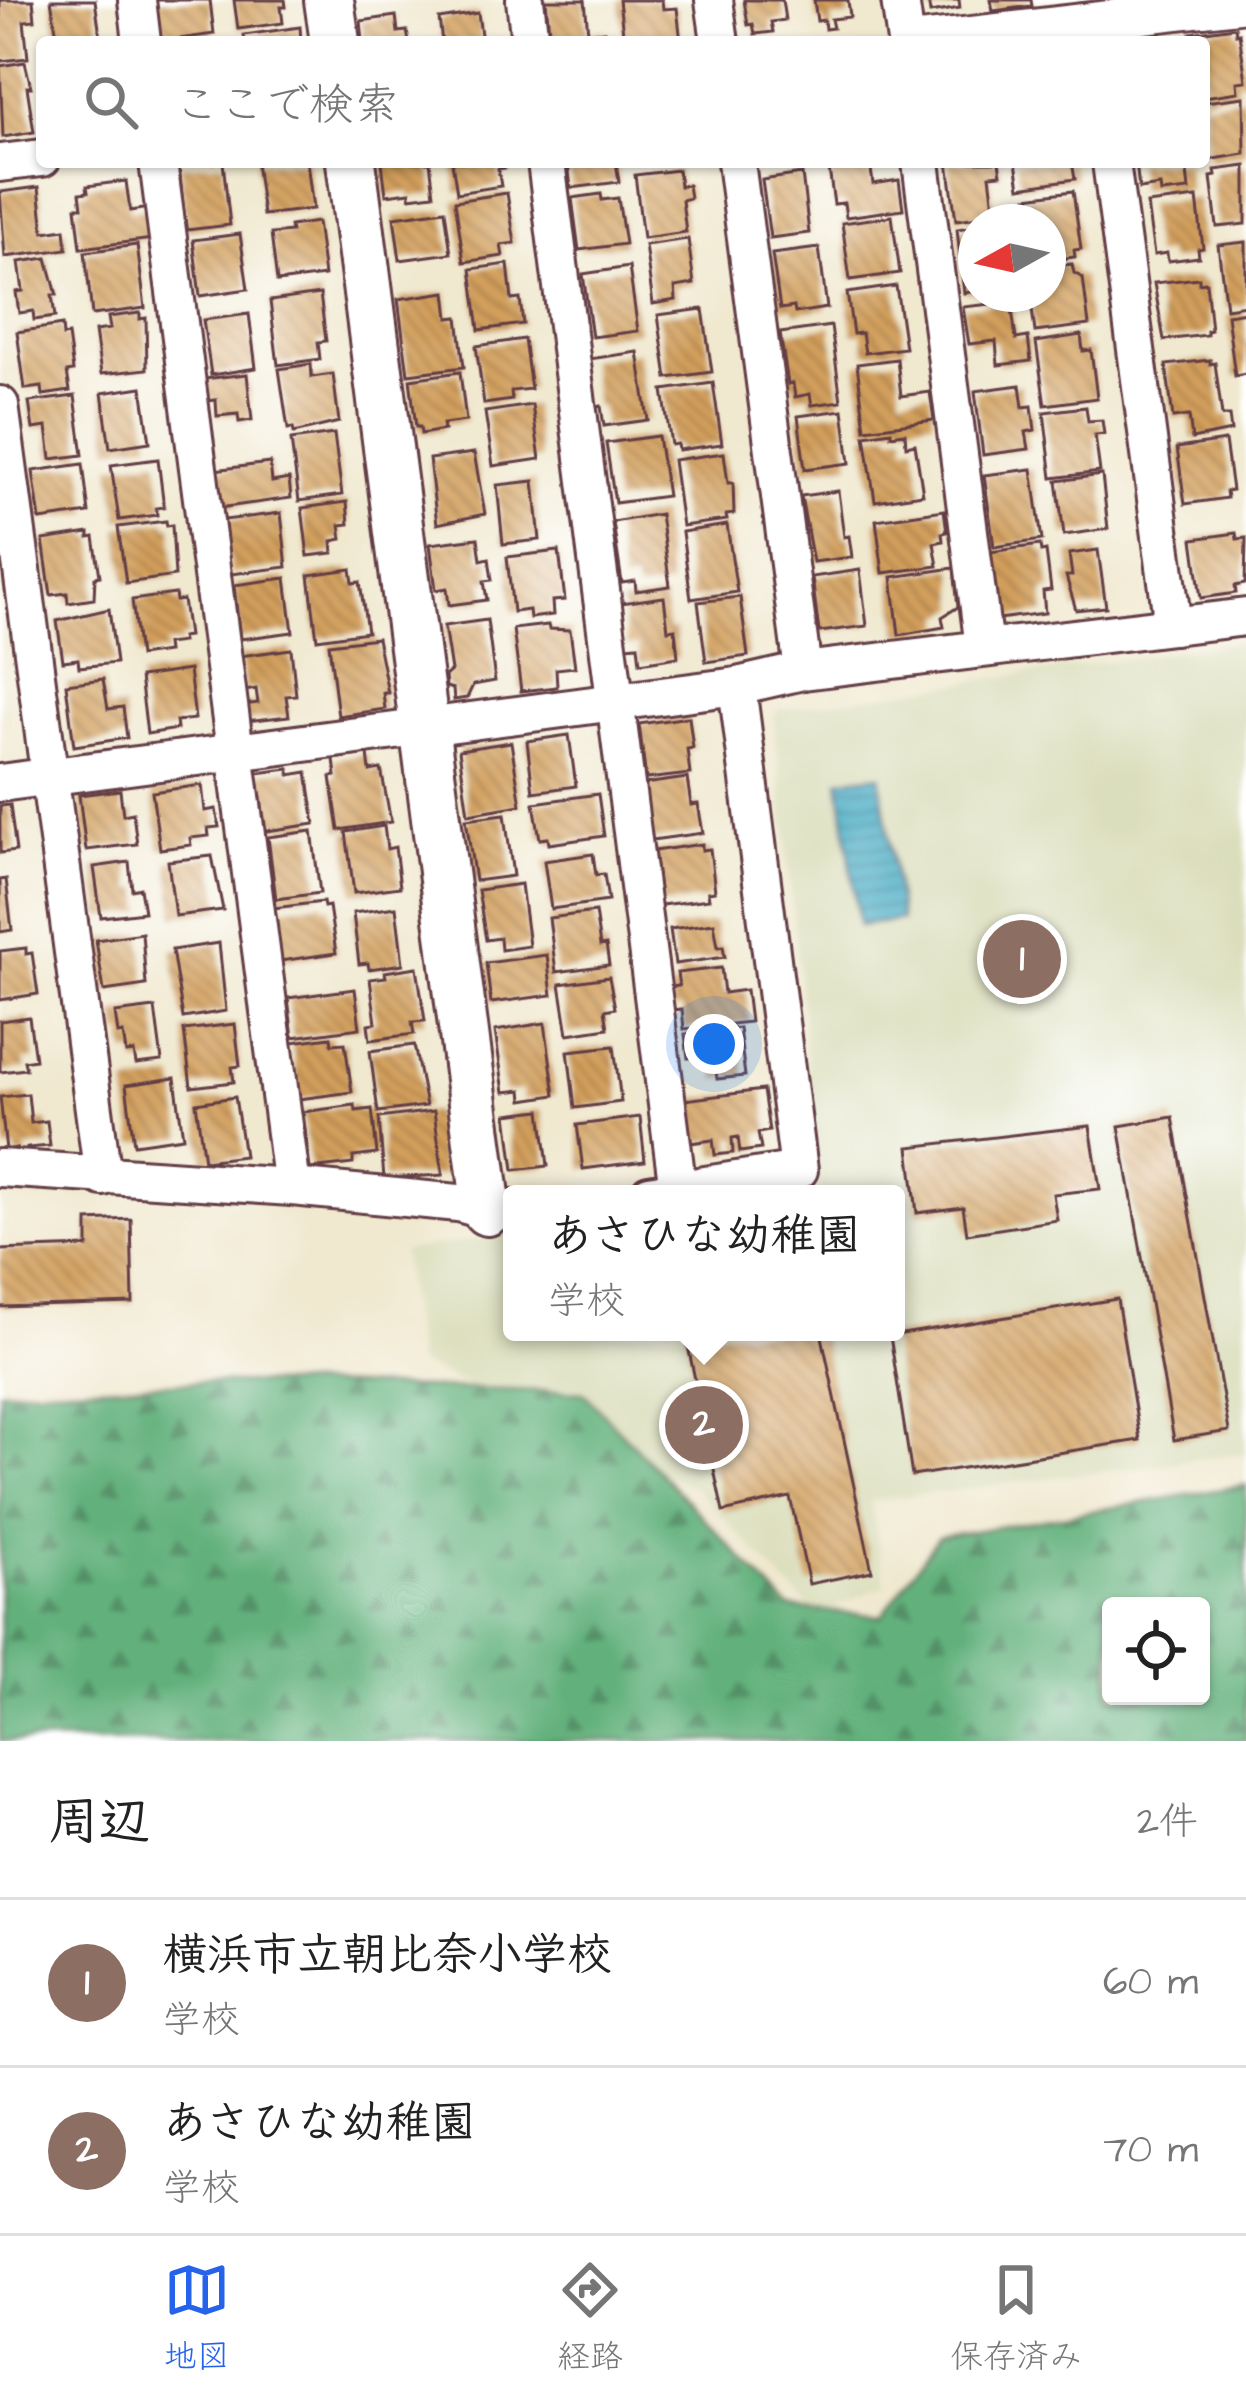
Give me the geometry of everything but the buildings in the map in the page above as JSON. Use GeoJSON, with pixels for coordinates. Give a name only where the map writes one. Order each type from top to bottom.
{"type":"FeatureCollection","features":[{"type":"Feature","properties":{"kind":"street"},"geometry":{"type":"LineString","coordinates":[[136,0],[141,36]]}},
{"type":"Feature","properties":{"kind":"street"},"geometry":{"type":"LineString","coordinates":[[329,0],[334,36]]}},
{"type":"Feature","properties":{"kind":"street"},"geometry":{"type":"LineString","coordinates":[[524,0],[529,36]]}},
{"type":"Feature","properties":{"kind":"street"},"geometry":{"type":"LineString","coordinates":[[714,0],[719,36]]}},
{"type":"Feature","properties":{"kind":"street"},"geometry":{"type":"LineString","coordinates":[[901,0],[907,36]]}},
{"type":"Feature","properties":{"kind":"street"},"geometry":{"type":"LineString","coordinates":[[961,36],[1246,3]]}},
{"type":"Feature","properties":{"kind":"street"},"geometry":{"type":"LineString","coordinates":[[0,163],[36,159]]}},
{"type":"Feature","properties":{"kind":"street"},"geometry":{"type":"LineString","coordinates":[[159,168],[292,1187]]}},
{"type":"Feature","properties":{"kind":"street"},"geometry":{"type":"LineString","coordinates":[[0,1168],[292,1187],[500,1210],[422,725],[351,168]]}},
{"type":"Feature","properties":{"kind":"street"},"geometry":{"type":"LineString","coordinates":[[546,168],[616,702],[662,1185]]}},
{"type":"Feature","properties":{"kind":"street"},"geometry":{"type":"LineString","coordinates":[[737,168],[803,671]]}},
{"type":"Feature","properties":{"kind":"street"},"geometry":{"type":"LineString","coordinates":[[923,168],[984,647]]}},
{"type":"Feature","properties":{"kind":"street"},"geometry":{"type":"LineString","coordinates":[[1113,168],[1173,626]]}},
{"type":"Feature","properties":{"kind":"street"},"geometry":{"type":"LineString","coordinates":[[0,405],[103,1177]]}},
{"type":"Feature","properties":{"kind":"street"},"geometry":{"type":"LineString","coordinates":[[0,783],[737,686],[803,671],[1246,616]]}},
{"type":"Feature","properties":{"kind":"street"},"geometry":{"type":"LineString","coordinates":[[706,1185],[799,1170],[737,686]]}},
{"type":"Feature","properties":{"kind":"shaded area"},"geometry":{"type":"Polygon","coordinates":[[[1246,641],[1246,1453],[870,1501],[886,1585],[816,1615],[694,1487],[417,1363],[402,1251],[503,1235],[503,1341],[905,1341],[905,1185],[819,1185],[774,717],[778,710],[1246,641]]]}},
{"type":"Feature","properties":{"kind":"green space"},"geometry":{"type":"Polygon","coordinates":[[[197,1382],[583,1392],[789,1608],[882,1616],[938,1537],[1246,1485],[1246,1741],[0,1741],[0,1390],[197,1382]]]}},
{"type":"Feature","properties":{"kind":"water"},"geometry":{"type":"Polygon","coordinates":[[[880,775],[901,920],[859,926],[839,780],[880,775]]]}},
{"type":"Feature","properties":{"kind":"place","name":"横浜市立朝比奈小学校"},"geometry":{"type":"Point","coordinates":[1022,959]}},
{"type":"Feature","properties":{"kind":"place","name":"あさひな幼稚園"},"geometry":{"type":"Point","coordinates":[704,1425]}}]}
